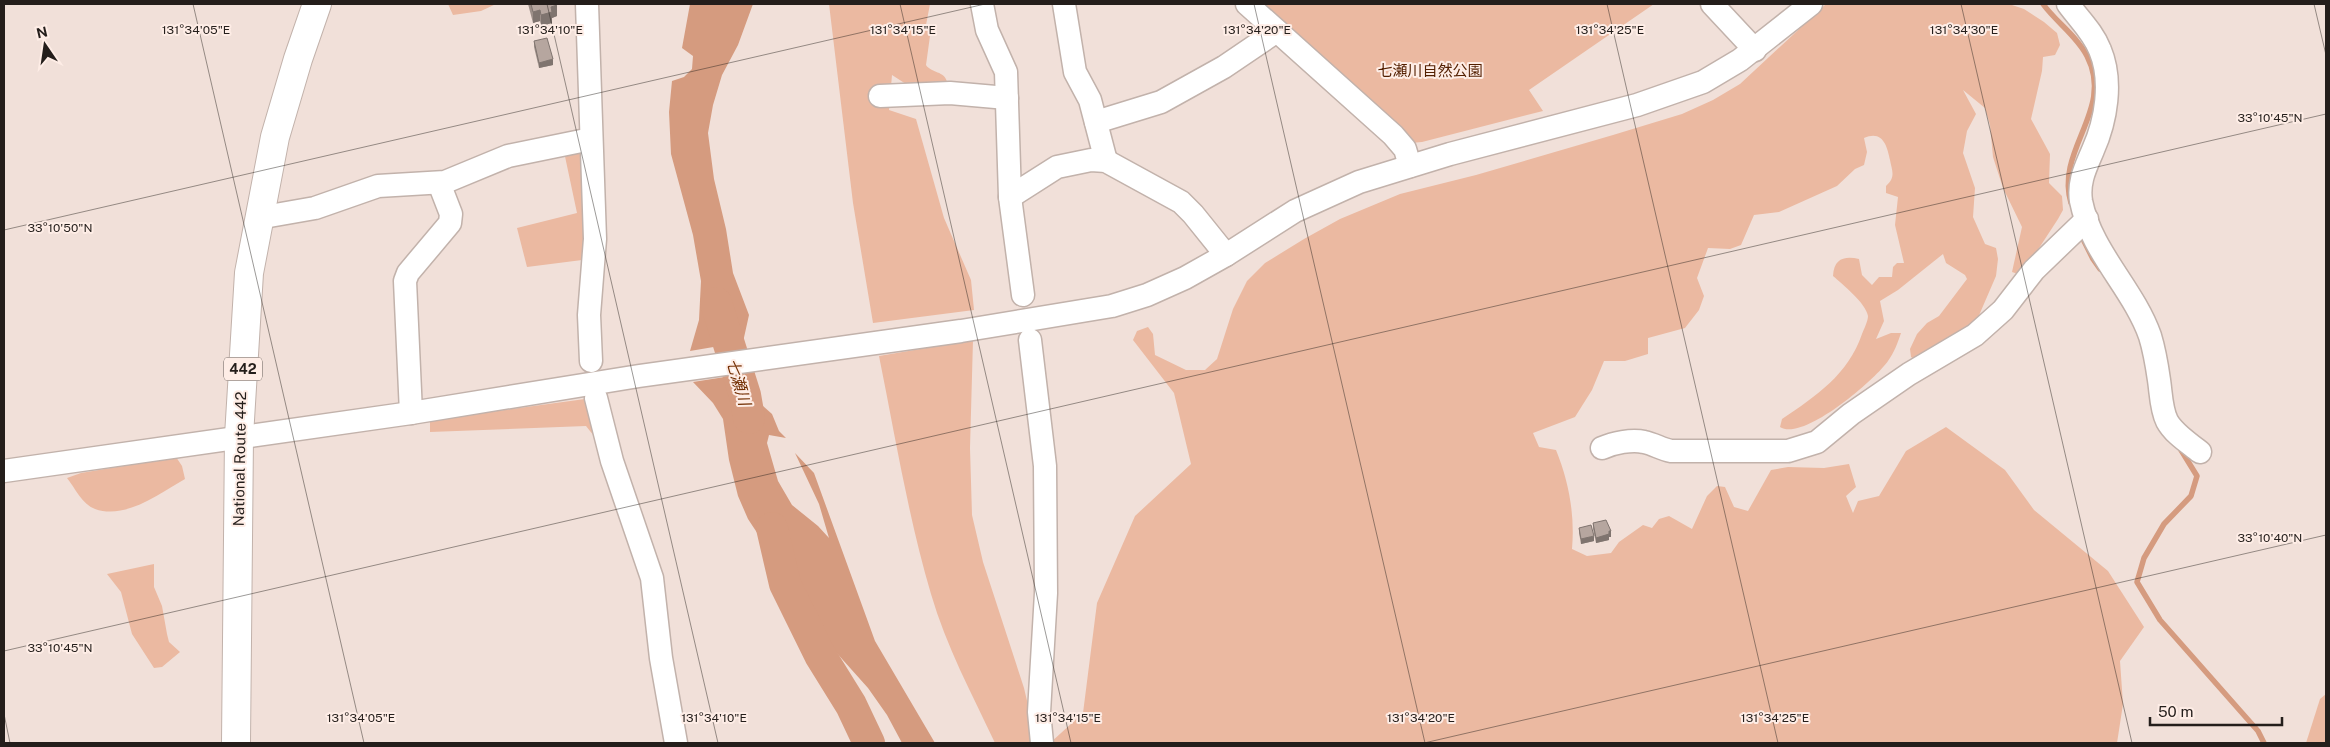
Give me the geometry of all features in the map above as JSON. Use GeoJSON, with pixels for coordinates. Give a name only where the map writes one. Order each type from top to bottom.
{"type":"FeatureCollection","features":[{"type":"Feature","properties":{"kind":"highway","name":"National Route 442"},"geometry":{"type":"LineString","coordinates":[[236,743],[239,436],[249,274],[258,218],[284,105],[317,4]]}},
{"type":"Feature","properties":{"kind":"street"},"geometry":{"type":"LineString","coordinates":[[587,4],[595,239],[589,315],[591,361]]}},
{"type":"Feature","properties":{"kind":"street"},"geometry":{"type":"LineString","coordinates":[[982,4],[987,30],[1004,68],[1007,98],[1010,197],[1023,296]]}},
{"type":"Feature","properties":{"kind":"street"},"geometry":{"type":"LineString","coordinates":[[1064,4],[1073,65],[1088,95],[1106,161]]}},
{"type":"Feature","properties":{"kind":"street"},"geometry":{"type":"LineString","coordinates":[[1247,4],[1392,135],[1405,148],[1410,166]]}},
{"type":"Feature","properties":{"kind":"street"},"geometry":{"type":"LineString","coordinates":[[1712,4],[1755,50]]}},
{"type":"Feature","properties":{"kind":"street"},"geometry":{"type":"LineString","coordinates":[[4,471],[411,413],[639,376],[902,339],[1112,306],[1166,287],[1226,256],[1312,202],[1360,182],[1410,166],[1665,97],[1703,82],[1755,50],[1811,4]]}},
{"type":"Feature","properties":{"kind":"street"},"geometry":{"type":"LineString","coordinates":[[2068,4],[2084,23],[2100,51],[2106,78],[2103,119],[2093,151],[2085,165],[2080,184],[2087,219],[2105,260],[2139,310],[2150,336],[2167,420],[2175,432],[2200,452]]}},
{"type":"Feature","properties":{"kind":"street"},"geometry":{"type":"LineString","coordinates":[[1096,122],[1161,102],[1224,67],[1277,31]]}},
{"type":"Feature","properties":{"kind":"street"},"geometry":{"type":"LineString","coordinates":[[880,96],[950,93],[1007,98]]}},
{"type":"Feature","properties":{"kind":"street"},"geometry":{"type":"LineString","coordinates":[[258,218],[315,208],[378,186],[439,183],[508,156],[591,139]]}},
{"type":"Feature","properties":{"kind":"street"},"geometry":{"type":"LineString","coordinates":[[1010,197],[1057,167],[1091,160],[1106,161],[1181,202],[1193,214],[1226,256]]}},
{"type":"Feature","properties":{"kind":"street"},"geometry":{"type":"LineString","coordinates":[[411,413],[405,281],[408,273],[450,224],[451,214],[439,183]]}},
{"type":"Feature","properties":{"kind":"street"},"geometry":{"type":"LineString","coordinates":[[1602,448],[1612,443],[1644,442],[1657,448],[1671,451],[1776,452],[1802,448],[1817,442],[1902,379],[1975,335],[2003,310],[2034,270],[2087,219]]}},
{"type":"Feature","properties":{"kind":"street"},"geometry":{"type":"LineString","coordinates":[[1030,340],[1045,466],[1046,593],[1039,712],[1042,743]]}},
{"type":"Feature","properties":{"kind":"street"},"geometry":{"type":"LineString","coordinates":[[596,398],[612,461],[652,578],[661,658],[676,743]]}},
{"type":"Feature","properties":{"kind":"green space"},"geometry":{"type":"Polygon","coordinates":[[[448,4],[496,4],[481,11],[453,15],[448,4]]]}},
{"type":"Feature","properties":{"kind":"green space"},"geometry":{"type":"Polygon","coordinates":[[[829,4],[930,4],[926,25],[930,36],[926,65],[928,68],[944,76],[947,82],[906,84],[892,75],[889,110],[916,119],[944,218],[971,280],[974,310],[873,323],[853,203],[829,4]]]}},
{"type":"Feature","properties":{"kind":"green space","name":"七瀬川自然公園"},"geometry":{"type":"Polygon","coordinates":[[[1257,4],[1654,4],[1529,90],[1543,111],[1422,142],[1411,143],[1257,4]]]}},
{"type":"Feature","properties":{"kind":"green space"},"geometry":{"type":"Polygon","coordinates":[[[1826,4],[2009,4],[2024,9],[2057,33],[2060,45],[2055,55],[2043,57],[2042,71],[2031,119],[2050,154],[2049,183],[2062,196],[2063,210],[2028,265],[2018,274],[2012,272],[2022,227],[2003,188],[1993,157],[1990,125],[1985,108],[1963,90],[1976,114],[1967,131],[1963,153],[1975,188],[1973,217],[1985,244],[1996,248],[1998,259],[1996,276],[1977,320],[1914,359],[1911,357],[1910,349],[1917,334],[1927,323],[1939,316],[1967,279],[1965,275],[1946,263],[1943,254],[1898,290],[1880,301],[1884,321],[1876,339],[1891,333],[1901,333],[1892,355],[1881,370],[1838,407],[1821,418],[1805,426],[1791,429],[1780,427],[1782,419],[1819,393],[1840,373],[1856,348],[1867,323],[1868,316],[1863,305],[1833,276],[1838,262],[1845,258],[1859,259],[1862,275],[1872,285],[1879,277],[1892,277],[1893,267],[1897,263],[1904,263],[1895,225],[1898,197],[1886,193],[1886,186],[1891,180],[1892,174],[1887,150],[1880,138],[1870,136],[1864,138],[1867,152],[1864,165],[1855,169],[1837,186],[1779,212],[1754,215],[1741,245],[1730,249],[1708,248],[1697,278],[1704,296],[1699,310],[1685,328],[1648,338],[1648,354],[1625,361],[1604,361],[1592,390],[1575,417],[1533,433],[1539,447],[1556,450],[1561,462],[1568,486],[1572,511],[1572,549],[1587,556],[1611,553],[1619,542],[1643,525],[1652,528],[1659,519],[1669,516],[1692,529],[1707,496],[1717,486],[1725,487],[1734,507],[1748,511],[1771,470],[1788,467],[1824,468],[1849,464],[1856,487],[1846,496],[1853,513],[1858,501],[1879,496],[1906,451],[1946,427],[2005,470],[2034,510],[2108,571],[2144,627],[2120,661],[2123,704],[2117,743],[1050,743],[1083,713],[1097,603],[1135,516],[1191,464],[1174,393],[1133,340],[1137,331],[1148,327],[1153,334],[1155,355],[1186,370],[1205,370],[1217,359],[1233,309],[1247,281],[1265,263],[1304,239],[1340,219],[1400,194],[1476,175],[1682,114],[1713,100],[1740,84],[1826,4]]]}},
{"type":"Feature","properties":{"kind":"green space"},"geometry":{"type":"Polygon","coordinates":[[[563,147],[584,148],[590,259],[527,267],[517,228],[577,213],[563,147]]]}},
{"type":"Feature","properties":{"kind":"green space"},"geometry":{"type":"Polygon","coordinates":[[[973,340],[970,448],[972,515],[983,562],[1024,688],[1037,743],[995,743],[944,632],[931,594],[915,535],[879,356],[973,340]]]}},
{"type":"Feature","properties":{"kind":"green space"},"geometry":{"type":"Polygon","coordinates":[[[585,399],[598,441],[586,426],[430,432],[430,420],[585,399]]]}},
{"type":"Feature","properties":{"kind":"green space"},"geometry":{"type":"Polygon","coordinates":[[[176,457],[182,466],[185,479],[154,498],[119,511],[107,511],[90,507],[67,478],[81,473],[176,457]]]}},
{"type":"Feature","properties":{"kind":"green space"},"geometry":{"type":"Polygon","coordinates":[[[154,564],[154,587],[162,606],[169,642],[180,652],[162,667],[154,668],[132,634],[121,592],[107,574],[154,564]]]}},
{"type":"Feature","properties":{"kind":"green space"},"geometry":{"type":"Polygon","coordinates":[[[2326,694],[2326,743],[2306,743],[2320,699],[2326,694]]]}},
{"type":"Feature","properties":{"kind":"water"},"geometry":{"type":"Polygon","coordinates":[[[690,4],[753,4],[738,45],[722,75],[713,105],[708,133],[714,179],[726,229],[733,273],[749,315],[743,342],[690,351],[699,320],[701,281],[693,235],[671,154],[669,112],[672,81],[684,77],[692,69],[693,56],[682,48],[690,4]]]}},
{"type":"Feature","properties":{"kind":"water"},"geometry":{"type":"Polygon","coordinates":[[[744,374],[752,391],[763,406],[772,414],[779,431],[786,438],[769,435],[767,443],[778,481],[792,505],[818,526],[829,538],[819,504],[795,453],[814,473],[875,641],[935,743],[902,743],[887,715],[868,688],[834,650],[748,519],[738,496],[729,460],[723,419],[713,403],[693,382],[744,374]]]}},
{"type":"Feature","properties":{"kind":"building"},"geometry":{"type":"Polygon","coordinates":[[[531,4],[557,5],[551,7],[552,12],[541,15],[540,10],[533,12],[531,4]]]}},
{"type":"Feature","properties":{"kind":"building"},"geometry":{"type":"Polygon","coordinates":[[[547,38],[553,59],[539,63],[534,41],[547,38]]]}},
{"type":"Feature","properties":{"kind":"building"},"geometry":{"type":"Polygon","coordinates":[[[1606,520],[1611,531],[1609,531],[1609,534],[1596,538],[1593,523],[1606,520]]]}},
{"type":"Feature","properties":{"kind":"building"},"geometry":{"type":"Polygon","coordinates":[[[1591,525],[1594,536],[1581,539],[1579,528],[1591,525]]]}},
{"type":"Feature","properties":{"kind":"waterway"},"geometry":{"type":"LineString","coordinates":[[2043,4],[2083,49],[2094,76],[2094,94],[2090,112],[2071,165],[2068,183],[2071,203]]}},
{"type":"Feature","properties":{"kind":"waterway"},"geometry":{"type":"LineString","coordinates":[[2080,233],[2100,269]]}},
{"type":"Feature","properties":{"kind":"waterway","name":"七瀬川"},"geometry":{"type":"LineString","coordinates":[[716,303],[745,395],[749,418]]}},
{"type":"Feature","properties":{"kind":"waterway"},"geometry":{"type":"LineString","coordinates":[[2181,450],[2197,476],[2191,496],[2164,524],[2144,558],[2137,582],[2160,620],[2258,731],[2264,743]]}},
{"type":"Feature","properties":{"kind":"waterway","name":"七瀬川"},"geometry":{"type":"LineString","coordinates":[[772,528],[785,584],[820,655],[851,705],[869,743]]}}]}
